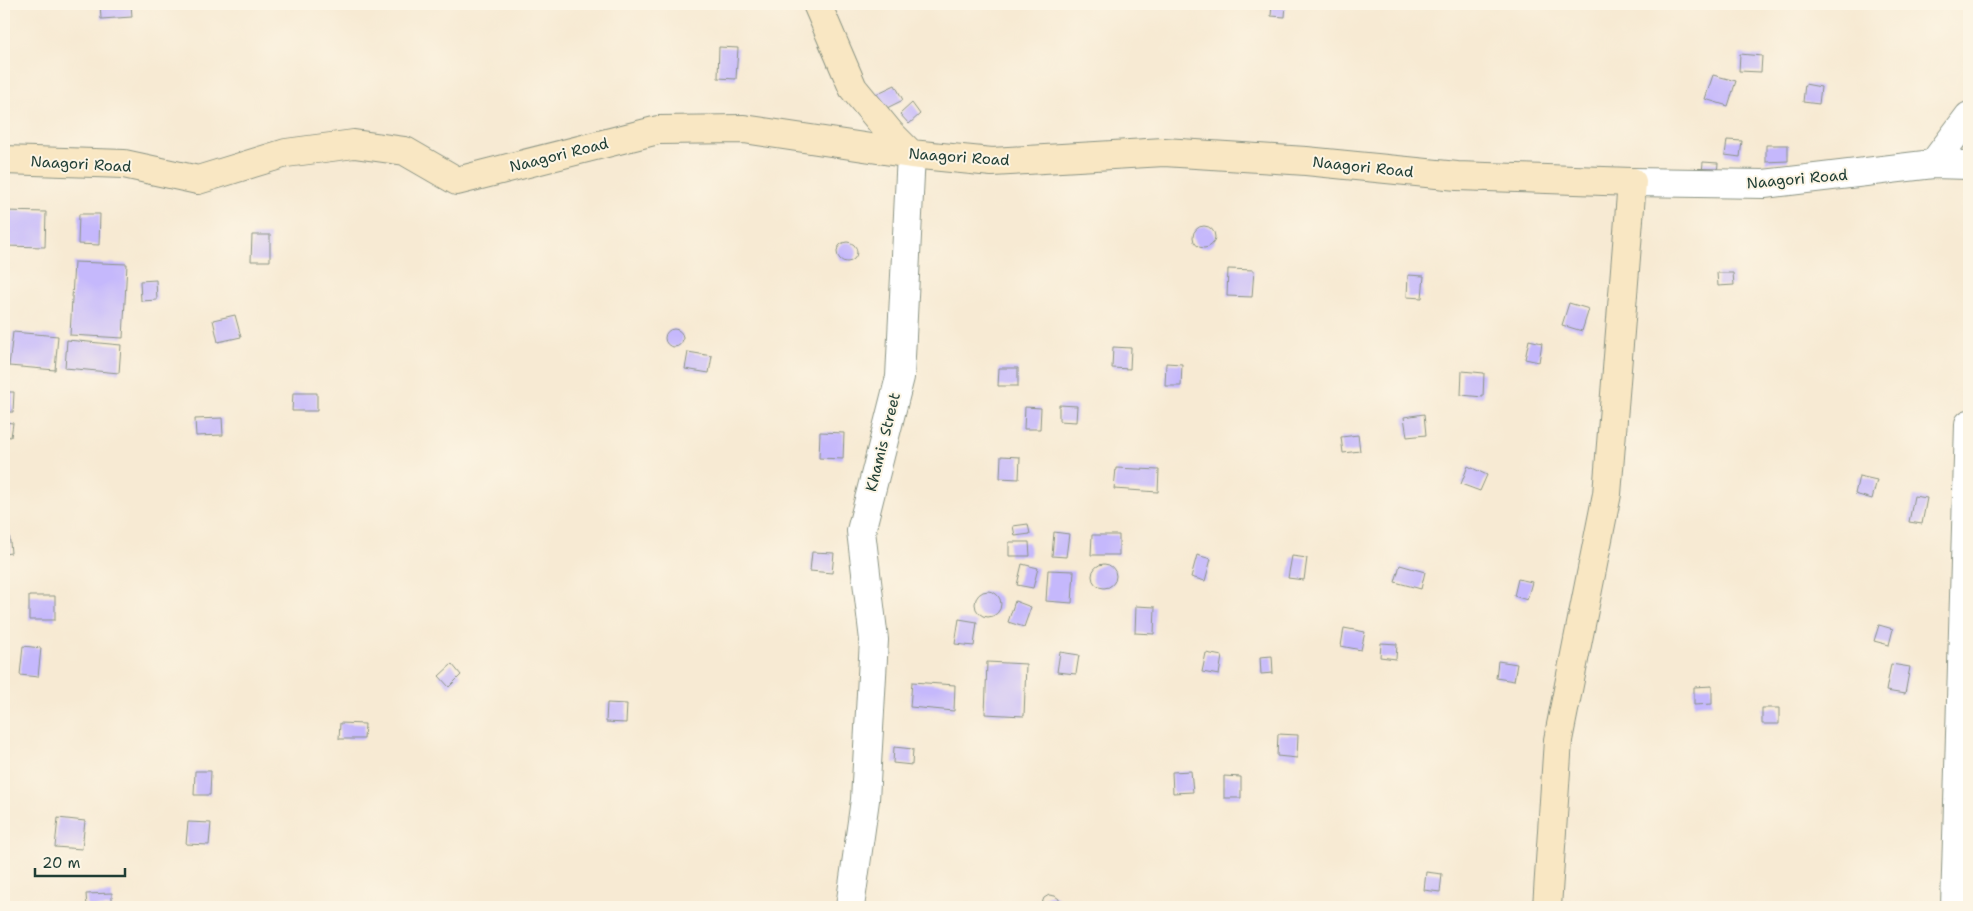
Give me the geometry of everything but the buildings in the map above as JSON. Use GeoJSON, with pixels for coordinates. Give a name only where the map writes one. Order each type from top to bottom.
{"type":"FeatureCollection","features":[{"type":"Feature","properties":{"kind":"street"},"geometry":{"type":"LineString","coordinates":[[817,4],[853,88],[890,133],[912,154]]}},
{"type":"Feature","properties":{"kind":"street"},"geometry":{"type":"LineString","coordinates":[[1933,164],[1969,116]]}},
{"type":"Feature","properties":{"kind":"street","name":"Naagori Road"},"geometry":{"type":"LineString","coordinates":[[4,160],[124,164],[198,180],[286,153],[354,144],[405,151],[458,181],[658,130],[744,130],[912,154],[992,162],[1164,152],[1306,161],[1457,176],[1632,182],[1764,184],[1933,164],[1969,165]]}},
{"type":"Feature","properties":{"kind":"street","name":"Khamis Street"},"geometry":{"type":"LineString","coordinates":[[850,907],[865,800],[874,640],[861,532],[900,377],[912,154]]}},
{"type":"Feature","properties":{"kind":"street"},"geometry":{"type":"LineString","coordinates":[[1547,907],[1558,740],[1607,494],[1632,182]]}},
{"type":"Feature","properties":{"kind":"street"},"geometry":{"type":"LineString","coordinates":[[1955,907],[1969,424]]}}]}
